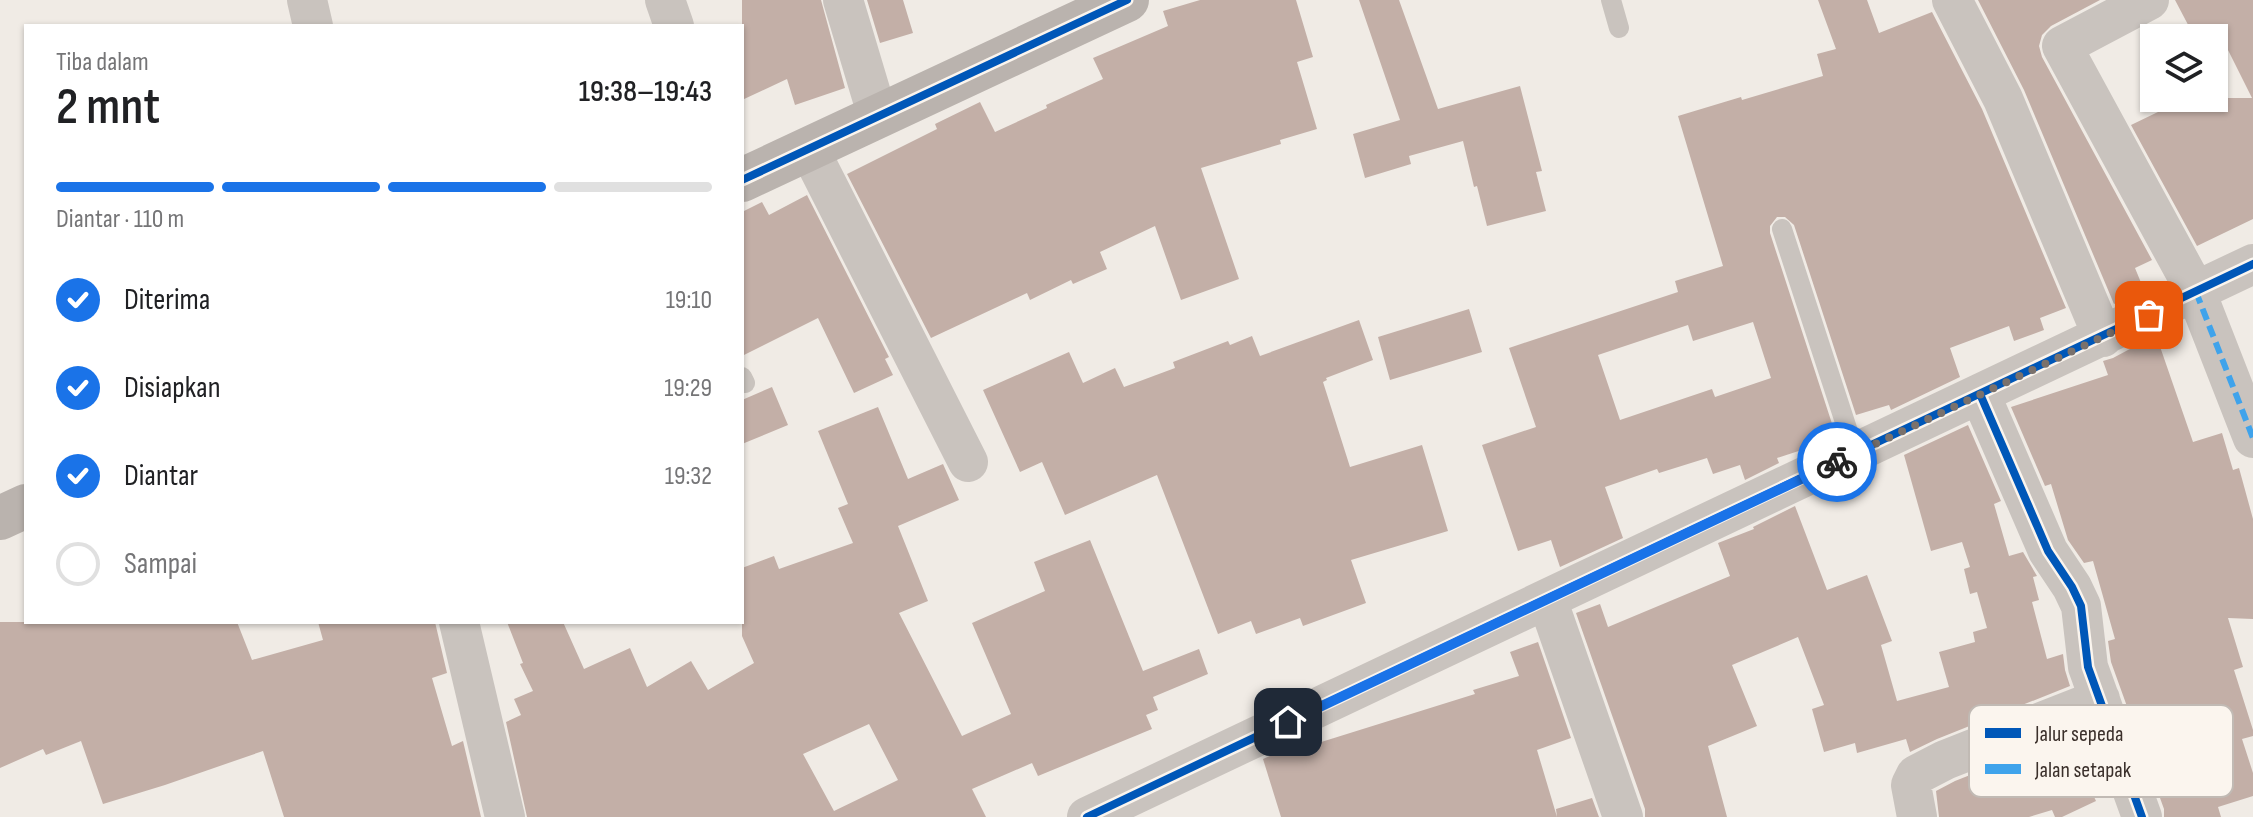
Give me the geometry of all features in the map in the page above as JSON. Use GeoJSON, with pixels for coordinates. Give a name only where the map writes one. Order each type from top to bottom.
{"type":"FeatureCollection","features":[{"type":"Feature","properties":{"kind":"street"},"geometry":{"type":"LineString","coordinates":[[307,0],[313,24]]}},
{"type":"Feature","properties":{"kind":"street"},"geometry":{"type":"LineString","coordinates":[[665,0],[673,24]]}},
{"type":"Feature","properties":{"kind":"street"},"geometry":{"type":"LineString","coordinates":[[843,0],[878,117]]}},
{"type":"Feature","properties":{"kind":"street"},"geometry":{"type":"LineString","coordinates":[[744,179],[1127,0]]}},
{"type":"Feature","properties":{"kind":"street"},"geometry":{"type":"LineString","coordinates":[[1952,0],[2019,135],[2103,337]]}},
{"type":"Feature","properties":{"kind":"street"},"geometry":{"type":"LineString","coordinates":[[2145,1],[2062,46],[2196,292],[2253,438]]}},
{"type":"Feature","properties":{"kind":"street"},"geometry":{"type":"LineString","coordinates":[[809,149],[968,462]]}},
{"type":"Feature","properties":{"kind":"street"},"geometry":{"type":"LineString","coordinates":[[1087,817],[2253,264]]}},
{"type":"Feature","properties":{"kind":"street"},"geometry":{"type":"LineString","coordinates":[[1980,394],[2038,530],[2081,606],[2088,667],[2102,705]]}},
{"type":"Feature","properties":{"kind":"street"},"geometry":{"type":"LineString","coordinates":[[0,518],[24,507]]}},
{"type":"Feature","properties":{"kind":"street"},"geometry":{"type":"LineString","coordinates":[[1547,599],[1623,817]]}},
{"type":"Feature","properties":{"kind":"street"},"geometry":{"type":"LineString","coordinates":[[459,624],[505,817]]}},
{"type":"Feature","properties":{"kind":"street"},"geometry":{"type":"LineString","coordinates":[[2085,705],[2100,699]]}},
{"type":"Feature","properties":{"kind":"street"},"geometry":{"type":"LineString","coordinates":[[1917,817],[1911,785],[1916,775],[1969,751]]}},
{"type":"Feature","properties":{"kind":"street"},"geometry":{"type":"LineString","coordinates":[[2135,797],[2142,817]]}},
{"type":"Feature","properties":{"kind":"lane"},"geometry":{"type":"LineString","coordinates":[[1611,0],[1619,28]]}},
{"type":"Feature","properties":{"kind":"lane"},"geometry":{"type":"LineString","coordinates":[[1782,229],[1855,453]]}},
{"type":"Feature","properties":{"kind":"building"},"geometry":{"type":"Polygon","coordinates":[[[742,0],[821,0],[845,88],[795,105],[787,79],[744,99],[742,0]]]}},
{"type":"Feature","properties":{"kind":"building"},"geometry":{"type":"Polygon","coordinates":[[[867,0],[903,0],[913,33],[880,43],[867,0]]]}},
{"type":"Feature","properties":{"kind":"building"},"geometry":{"type":"Polygon","coordinates":[[[1200,0],[1296,0],[1313,57],[1297,62],[1317,129],[1280,140],[1281,144],[1201,168],[1239,279],[1181,300],[1155,226],[1100,252],[1107,269],[1073,284],[1071,280],[1030,300],[1027,293],[931,338],[847,174],[937,129],[935,124],[980,102],[995,132],[1047,108],[1046,105],[1103,79],[1093,58],[1168,26],[1163,11],[1200,0]]]}},
{"type":"Feature","properties":{"kind":"building"},"geometry":{"type":"Polygon","coordinates":[[[1359,0],[1399,0],[1438,109],[1520,86],[1542,171],[1536,172],[1546,211],[1487,226],[1463,141],[1409,156],[1411,164],[1365,178],[1353,134],[1400,120],[1359,0]]]}},
{"type":"Feature","properties":{"kind":"building"},"geometry":{"type":"Polygon","coordinates":[[[1818,0],[1867,0],[1879,33],[1932,12],[1982,109],[2066,308],[2040,318],[2044,330],[2014,341],[2009,326],[1950,348],[1960,377],[1891,410],[1889,405],[1856,415],[1794,225],[1785,217],[1777,217],[1770,226],[1770,233],[1836,436],[1777,458],[1779,463],[1745,480],[1740,465],[1713,474],[1707,458],[1659,473],[1657,469],[1605,487],[1623,538],[1560,567],[1551,540],[1518,551],[1482,445],[1536,427],[1509,348],[1678,292],[1675,281],[1723,266],[1678,116],[1823,76],[1817,54],[1836,49],[1818,0]],[[1753,322],[1693,341],[1688,325],[1598,355],[1620,420],[1712,389],[1715,397],[1771,378],[1753,322]]]}},
{"type":"Feature","properties":{"kind":"building"},"geometry":{"type":"Polygon","coordinates":[[[1978,0],[2100,0],[2051,26],[2042,35],[2039,46],[2042,57],[2152,260],[2135,268],[2144,290],[2114,304],[2024,90],[1978,0]]]}},
{"type":"Feature","properties":{"kind":"building"},"geometry":{"type":"Polygon","coordinates":[[[2175,0],[2253,0],[2253,219],[2197,246],[2131,125],[2158,112],[2228,112],[2228,98],[2252,98],[2228,50],[2228,24],[2188,24],[2175,0]]]}},
{"type":"Feature","properties":{"kind":"building"},"geometry":{"type":"Polygon","coordinates":[[[807,195],[889,357],[885,359],[893,375],[854,393],[818,318],[744,355],[744,211],[762,202],[769,215],[807,195]]]}},
{"type":"Feature","properties":{"kind":"building"},"geometry":{"type":"Polygon","coordinates":[[[1469,309],[1482,352],[1390,380],[1378,337],[1469,309]]]}},
{"type":"Feature","properties":{"kind":"building"},"geometry":{"type":"Polygon","coordinates":[[[1359,320],[1373,360],[1326,378],[1323,382],[1350,467],[1422,445],[1448,531],[1351,560],[1366,603],[1303,626],[1300,618],[1256,634],[1251,621],[1218,634],[1157,475],[1065,515],[1042,462],[1020,472],[983,390],[1069,352],[1083,383],[1115,368],[1124,387],[1175,368],[1173,362],[1228,341],[1230,345],[1252,336],[1260,356],[1359,320]]]}},
{"type":"Feature","properties":{"kind":"building"},"geometry":{"type":"Polygon","coordinates":[[[2156,335],[2193,442],[2222,433],[2233,470],[2239,468],[2253,519],[2253,619],[2228,618],[2243,667],[2234,670],[2253,730],[2253,736],[2242,739],[2253,773],[2253,796],[2218,807],[2221,817],[2164,817],[2160,797],[2233,797],[2233,705],[2127,705],[2111,662],[2108,641],[2115,639],[2093,561],[2084,563],[2068,540],[2051,484],[2045,486],[2011,407],[2108,375],[2103,361],[2156,335]]]}},
{"type":"Feature","properties":{"kind":"building"},"geometry":{"type":"Polygon","coordinates":[[[772,387],[788,425],[744,443],[744,399],[772,387]]]}},
{"type":"Feature","properties":{"kind":"building"},"geometry":{"type":"Polygon","coordinates":[[[878,407],[908,479],[943,464],[959,500],[898,526],[928,601],[899,613],[962,736],[1011,714],[972,623],[1045,591],[1034,562],[1090,540],[1143,671],[1199,649],[1208,674],[1153,697],[1158,710],[1146,715],[1152,729],[1038,776],[1032,763],[972,789],[986,817],[527,817],[506,722],[521,715],[514,699],[533,691],[520,664],[523,663],[508,624],[564,624],[584,669],[630,648],[647,687],[691,661],[708,690],[754,663],[742,636],[744,567],[774,556],[779,569],[853,543],[838,508],[848,504],[818,431],[878,407]],[[869,724],[803,754],[834,811],[898,780],[869,724]]]}},
{"type":"Feature","properties":{"kind":"building"},"geometry":{"type":"Polygon","coordinates":[[[1968,425],[2001,501],[1994,504],[2009,556],[2023,552],[2037,576],[2033,577],[2039,600],[2032,602],[2047,659],[2063,654],[2070,686],[2022,705],[1969,705],[1969,726],[1910,752],[1906,739],[1857,753],[1855,743],[1824,752],[1812,709],[1824,705],[1798,637],[1732,665],[1757,726],[1708,746],[1727,817],[1645,817],[1645,809],[1576,613],[1600,604],[1608,627],[1730,576],[1718,543],[1754,529],[1795,506],[1827,590],[1867,575],[1892,641],[1881,645],[1897,701],[1949,687],[1939,652],[1975,642],[1973,632],[1987,628],[1977,592],[1970,594],[1964,569],[1970,567],[1962,542],[1931,551],[1904,455],[1968,425]]]}},
{"type":"Feature","properties":{"kind":"building"},"geometry":{"type":"Polygon","coordinates":[[[0,622],[238,624],[252,660],[323,640],[319,624],[435,624],[447,673],[432,678],[452,746],[463,741],[481,817],[284,817],[263,751],[103,804],[81,741],[46,755],[43,749],[0,768],[0,622]]]}},
{"type":"Feature","properties":{"kind":"building"},"geometry":{"type":"Polygon","coordinates":[[[1538,642],[1571,738],[1537,750],[1557,817],[1281,817],[1263,759],[1301,744],[1302,748],[1475,694],[1473,690],[1519,676],[1510,652],[1538,642]]]}},
{"type":"Feature","properties":{"kind":"building"},"geometry":{"type":"Polygon","coordinates":[[[1969,775],[1969,797],[2094,797],[2096,801],[2062,817],[2055,817],[2052,810],[2029,817],[1939,817],[1936,791],[1969,775]]]}},
{"type":"Feature","properties":{"kind":"building"},"geometry":{"type":"Polygon","coordinates":[[[1592,798],[1599,817],[1557,817],[1556,809],[1592,798]]]}},
{"type":"Feature","properties":{"kind":"marked path"},"geometry":{"type":"LineString","coordinates":[[2196,292],[2253,438]]}},
{"type":"Feature","properties":{"kind":"cycle path"},"geometry":{"type":"LineString","coordinates":[[744,179],[1127,0]]}},
{"type":"Feature","properties":{"kind":"cycle path"},"geometry":{"type":"LineString","coordinates":[[1087,817],[2253,264]]}},
{"type":"Feature","properties":{"kind":"cycle path"},"geometry":{"type":"LineString","coordinates":[[1980,394],[2048,551],[2081,606],[2088,667],[2102,705]]}},
{"type":"Feature","properties":{"kind":"cycle path"},"geometry":{"type":"LineString","coordinates":[[2135,797],[2142,817]]}},
{"type":"Feature","properties":{"kind":"way so far"},"geometry":{"type":"LineString","coordinates":[[1837,462],[2149,315]]}},
{"type":"Feature","properties":{"kind":"route"},"geometry":{"type":"LineString","coordinates":[[1288,722],[1837,462]]}}]}
